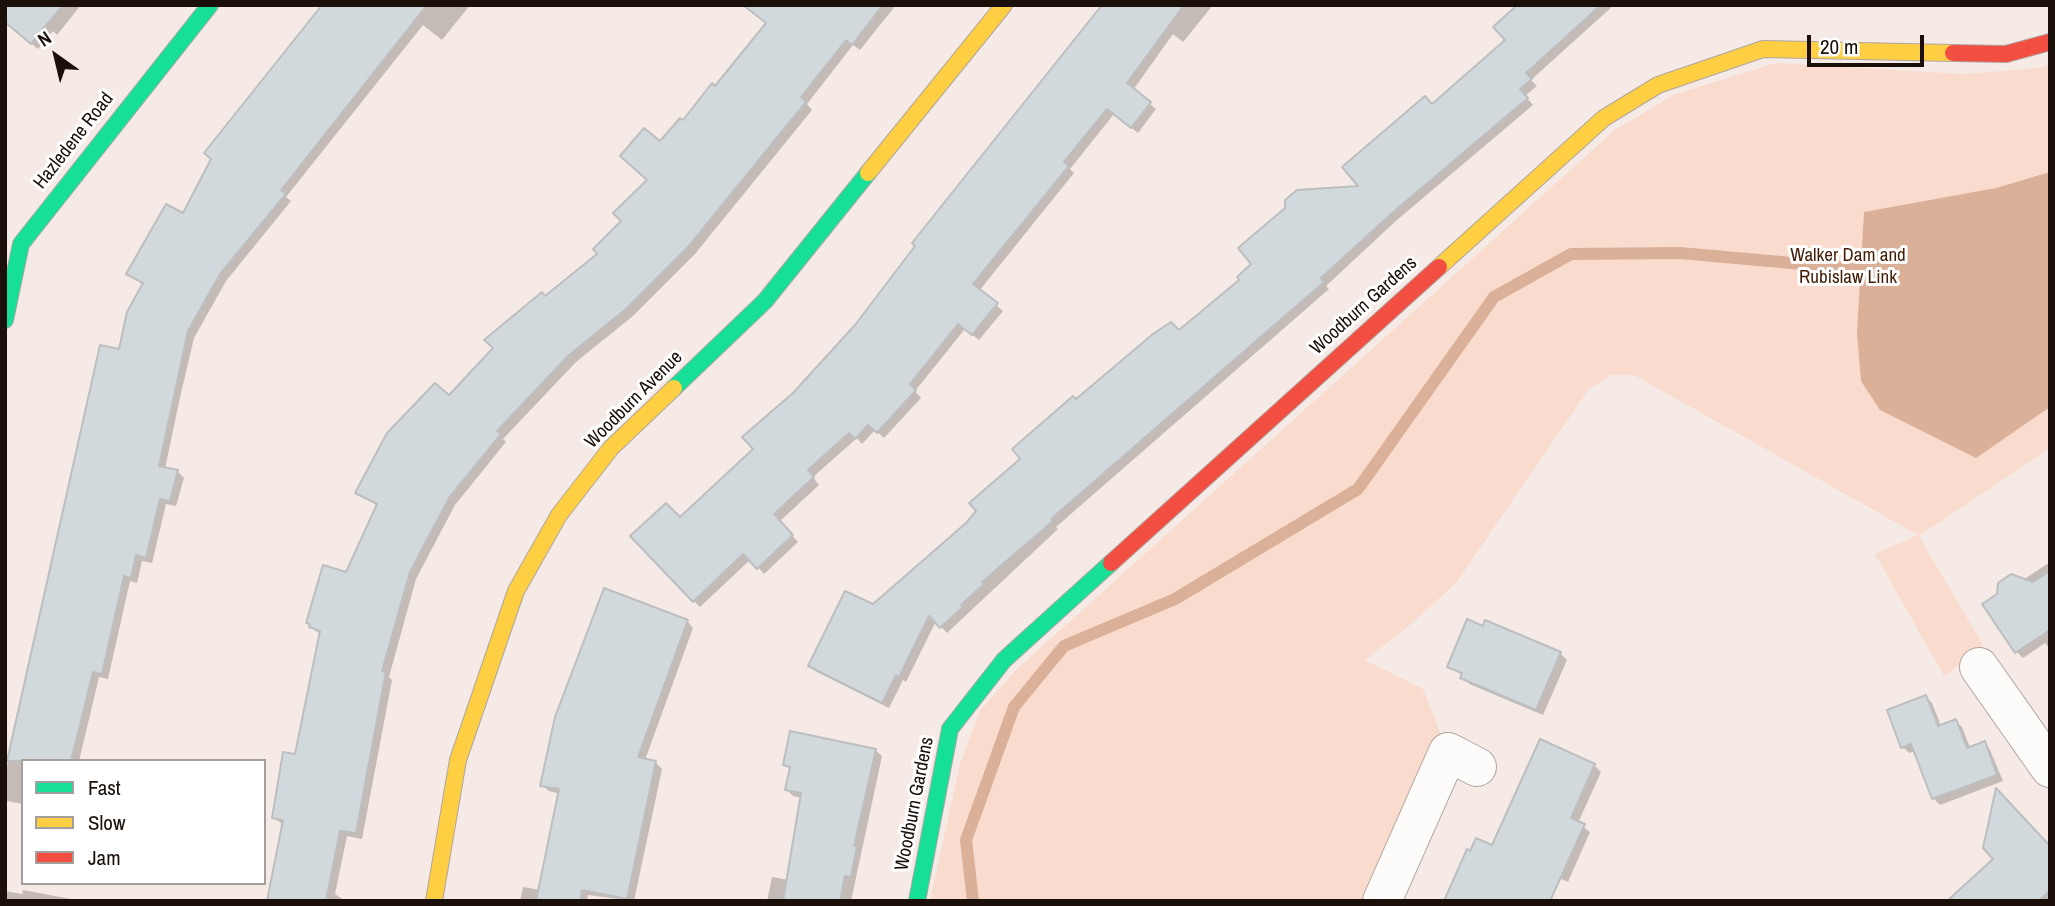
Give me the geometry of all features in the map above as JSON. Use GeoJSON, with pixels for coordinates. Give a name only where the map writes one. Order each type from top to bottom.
{"type":"FeatureCollection","features":[{"type":"Feature","properties":{"kind":"street","name":"Hazledene Road"},"geometry":{"type":"LineString","coordinates":[[5,320],[22,244],[116,120],[210,5]]}},
{"type":"Feature","properties":{"kind":"street","name":"Woodburn Avenue"},"geometry":{"type":"LineString","coordinates":[[434,901],[458,760],[516,591],[559,515],[611,448],[765,301],[1004,5]]}},
{"type":"Feature","properties":{"kind":"street","name":"Woodburn Gardens"},"geometry":{"type":"LineString","coordinates":[[918,901],[950,729],[1004,660],[1604,118],[1658,85],[1763,49],[1868,54],[2006,54],[2050,43]]}},
{"type":"Feature","properties":{"kind":"street"},"geometry":{"type":"LineString","coordinates":[[1979,667],[2045,750]]}},
{"type":"Feature","properties":{"kind":"street"},"geometry":{"type":"LineString","coordinates":[[1381,901],[1448,752],[1477,766]]}},
{"type":"Feature","properties":{"kind":"green space","name":"Walker Dam and Rubislaw Link"},"geometry":{"type":"Polygon","coordinates":[[[1776,63],[1964,74],[2039,68],[2050,64],[2050,448],[1919,536],[1984,647],[1944,676],[1875,554],[1918,535],[1634,375],[1611,375],[1589,389],[1456,583],[1411,624],[1365,660],[1423,689],[1448,752],[1382,901],[930,901],[960,764],[980,711],[1016,670],[1616,129],[1676,94],[1776,63]]]}},
{"type":"Feature","properties":{"kind":"shaded area"},"geometry":{"type":"Polygon","coordinates":[[[2050,172],[2050,407],[1976,458],[1880,410],[1861,381],[1857,332],[1864,212],[1996,188],[2050,172]]]}},
{"type":"Feature","properties":{"kind":"building"},"geometry":{"type":"Polygon","coordinates":[[[5,5],[63,5],[31,44],[5,22],[5,5]]]}},
{"type":"Feature","properties":{"kind":"building"},"geometry":{"type":"Polygon","coordinates":[[[322,5],[427,5],[281,190],[286,194],[220,274],[188,331],[159,466],[178,470],[170,501],[160,499],[146,558],[136,555],[131,578],[124,576],[102,674],[93,672],[71,759],[7,761],[100,345],[119,349],[127,312],[143,283],[126,274],[166,204],[183,213],[211,159],[204,153],[322,5]]]}},
{"type":"Feature","properties":{"kind":"building"},"geometry":{"type":"Polygon","coordinates":[[[743,5],[883,5],[852,45],[846,40],[801,97],[806,102],[688,247],[626,309],[569,355],[497,431],[501,434],[449,498],[410,572],[382,671],[386,671],[356,833],[340,831],[326,901],[267,901],[283,820],[272,818],[283,752],[295,754],[320,631],[306,623],[323,565],[346,572],[377,504],[355,493],[387,433],[435,383],[449,395],[493,348],[484,340],[542,292],[545,296],[597,254],[593,249],[621,221],[613,213],[647,180],[620,156],[644,128],[660,141],[680,118],[683,120],[712,83],[715,86],[766,23],[743,5]]]}},
{"type":"Feature","properties":{"kind":"building"},"geometry":{"type":"Polygon","coordinates":[[[1102,5],[1184,5],[1127,83],[1151,102],[1131,128],[1107,109],[1064,162],[1069,166],[973,284],[998,303],[972,335],[958,324],[910,384],[916,390],[877,433],[868,425],[855,439],[849,433],[808,470],[814,477],[774,514],[793,535],[757,569],[743,554],[693,602],[630,536],[666,503],[680,517],[753,449],[742,437],[793,393],[855,325],[915,246],[912,243],[1102,5]]]}},
{"type":"Feature","properties":{"kind":"building"},"geometry":{"type":"Polygon","coordinates":[[[1517,5],[1601,5],[1526,73],[1532,79],[1520,89],[1528,98],[1391,214],[1321,278],[1324,282],[1051,519],[1053,521],[982,582],[984,584],[961,605],[963,607],[940,628],[929,616],[899,677],[896,675],[882,703],[808,666],[845,591],[873,604],[966,523],[976,511],[969,503],[1020,459],[1012,449],[1073,396],[1076,399],[1153,334],[1171,322],[1179,330],[1239,280],[1237,277],[1251,264],[1238,248],[1285,208],[1285,200],[1297,190],[1358,186],[1342,167],[1425,96],[1432,104],[1505,40],[1493,27],[1517,5]]]}},
{"type":"Feature","properties":{"kind":"building"},"geometry":{"type":"Polygon","coordinates":[[[2050,571],[2050,630],[2015,653],[1982,604],[1997,594],[1998,583],[2011,574],[2033,582],[2050,571]]]}},
{"type":"Feature","properties":{"kind":"building"},"geometry":{"type":"Polygon","coordinates":[[[604,588],[688,620],[638,757],[656,761],[627,899],[582,890],[580,901],[536,901],[559,789],[540,786],[555,717],[604,588]]]}},
{"type":"Feature","properties":{"kind":"building"},"geometry":{"type":"Polygon","coordinates":[[[1467,619],[1483,626],[1485,620],[1561,652],[1536,710],[1460,678],[1462,673],[1447,667],[1467,619]]]}},
{"type":"Feature","properties":{"kind":"building"},"geometry":{"type":"Polygon","coordinates":[[[1926,695],[1938,726],[1956,719],[1967,748],[1985,741],[1997,775],[1932,799],[1911,744],[1901,748],[1887,710],[1926,695]]]}},
{"type":"Feature","properties":{"kind":"building"},"geometry":{"type":"Polygon","coordinates":[[[790,731],[876,749],[854,846],[857,846],[851,877],[845,876],[840,901],[783,901],[801,793],[785,790],[790,767],[783,765],[790,731]]]}},
{"type":"Feature","properties":{"kind":"building"},"geometry":{"type":"Polygon","coordinates":[[[1540,739],[1595,764],[1571,818],[1585,824],[1550,901],[1444,901],[1467,849],[1470,851],[1476,838],[1492,845],[1540,739]]]}},
{"type":"Feature","properties":{"kind":"building"},"geometry":{"type":"Polygon","coordinates":[[[1996,788],[2050,846],[2050,890],[2039,901],[1947,901],[1993,859],[1983,848],[1996,788]]]}},
{"type":"Feature","properties":{"kind":"waterway"},"geometry":{"type":"LineString","coordinates":[[973,901],[966,840],[1014,707],[1064,646],[1175,599],[1358,489],[1494,297],[1571,254],[1680,253],[1859,269]]}},
{"type":"Feature","properties":{"kind":"traffic: fast"},"geometry":{"type":"LineString","coordinates":[[5,320],[21,244],[210,5]]}},
{"type":"Feature","properties":{"kind":"traffic: fast"},"geometry":{"type":"LineString","coordinates":[[674,388],[765,301],[868,173]]}},
{"type":"Feature","properties":{"kind":"traffic: fast"},"geometry":{"type":"LineString","coordinates":[[917,901],[950,729],[1004,660],[1111,563]]}},
{"type":"Feature","properties":{"kind":"traffic: slow"},"geometry":{"type":"LineString","coordinates":[[868,173],[1004,5]]}},
{"type":"Feature","properties":{"kind":"traffic: slow"},"geometry":{"type":"LineString","coordinates":[[1439,267],[1604,118],[1658,85],[1763,49],[1953,53]]}},
{"type":"Feature","properties":{"kind":"traffic: slow"},"geometry":{"type":"LineString","coordinates":[[434,901],[458,760],[516,591],[559,515],[611,448],[674,388]]}},
{"type":"Feature","properties":{"kind":"traffic: jam"},"geometry":{"type":"LineString","coordinates":[[1953,53],[2006,54],[2050,42]]}},
{"type":"Feature","properties":{"kind":"traffic: jam"},"geometry":{"type":"LineString","coordinates":[[1111,563],[1439,267]]}}]}
